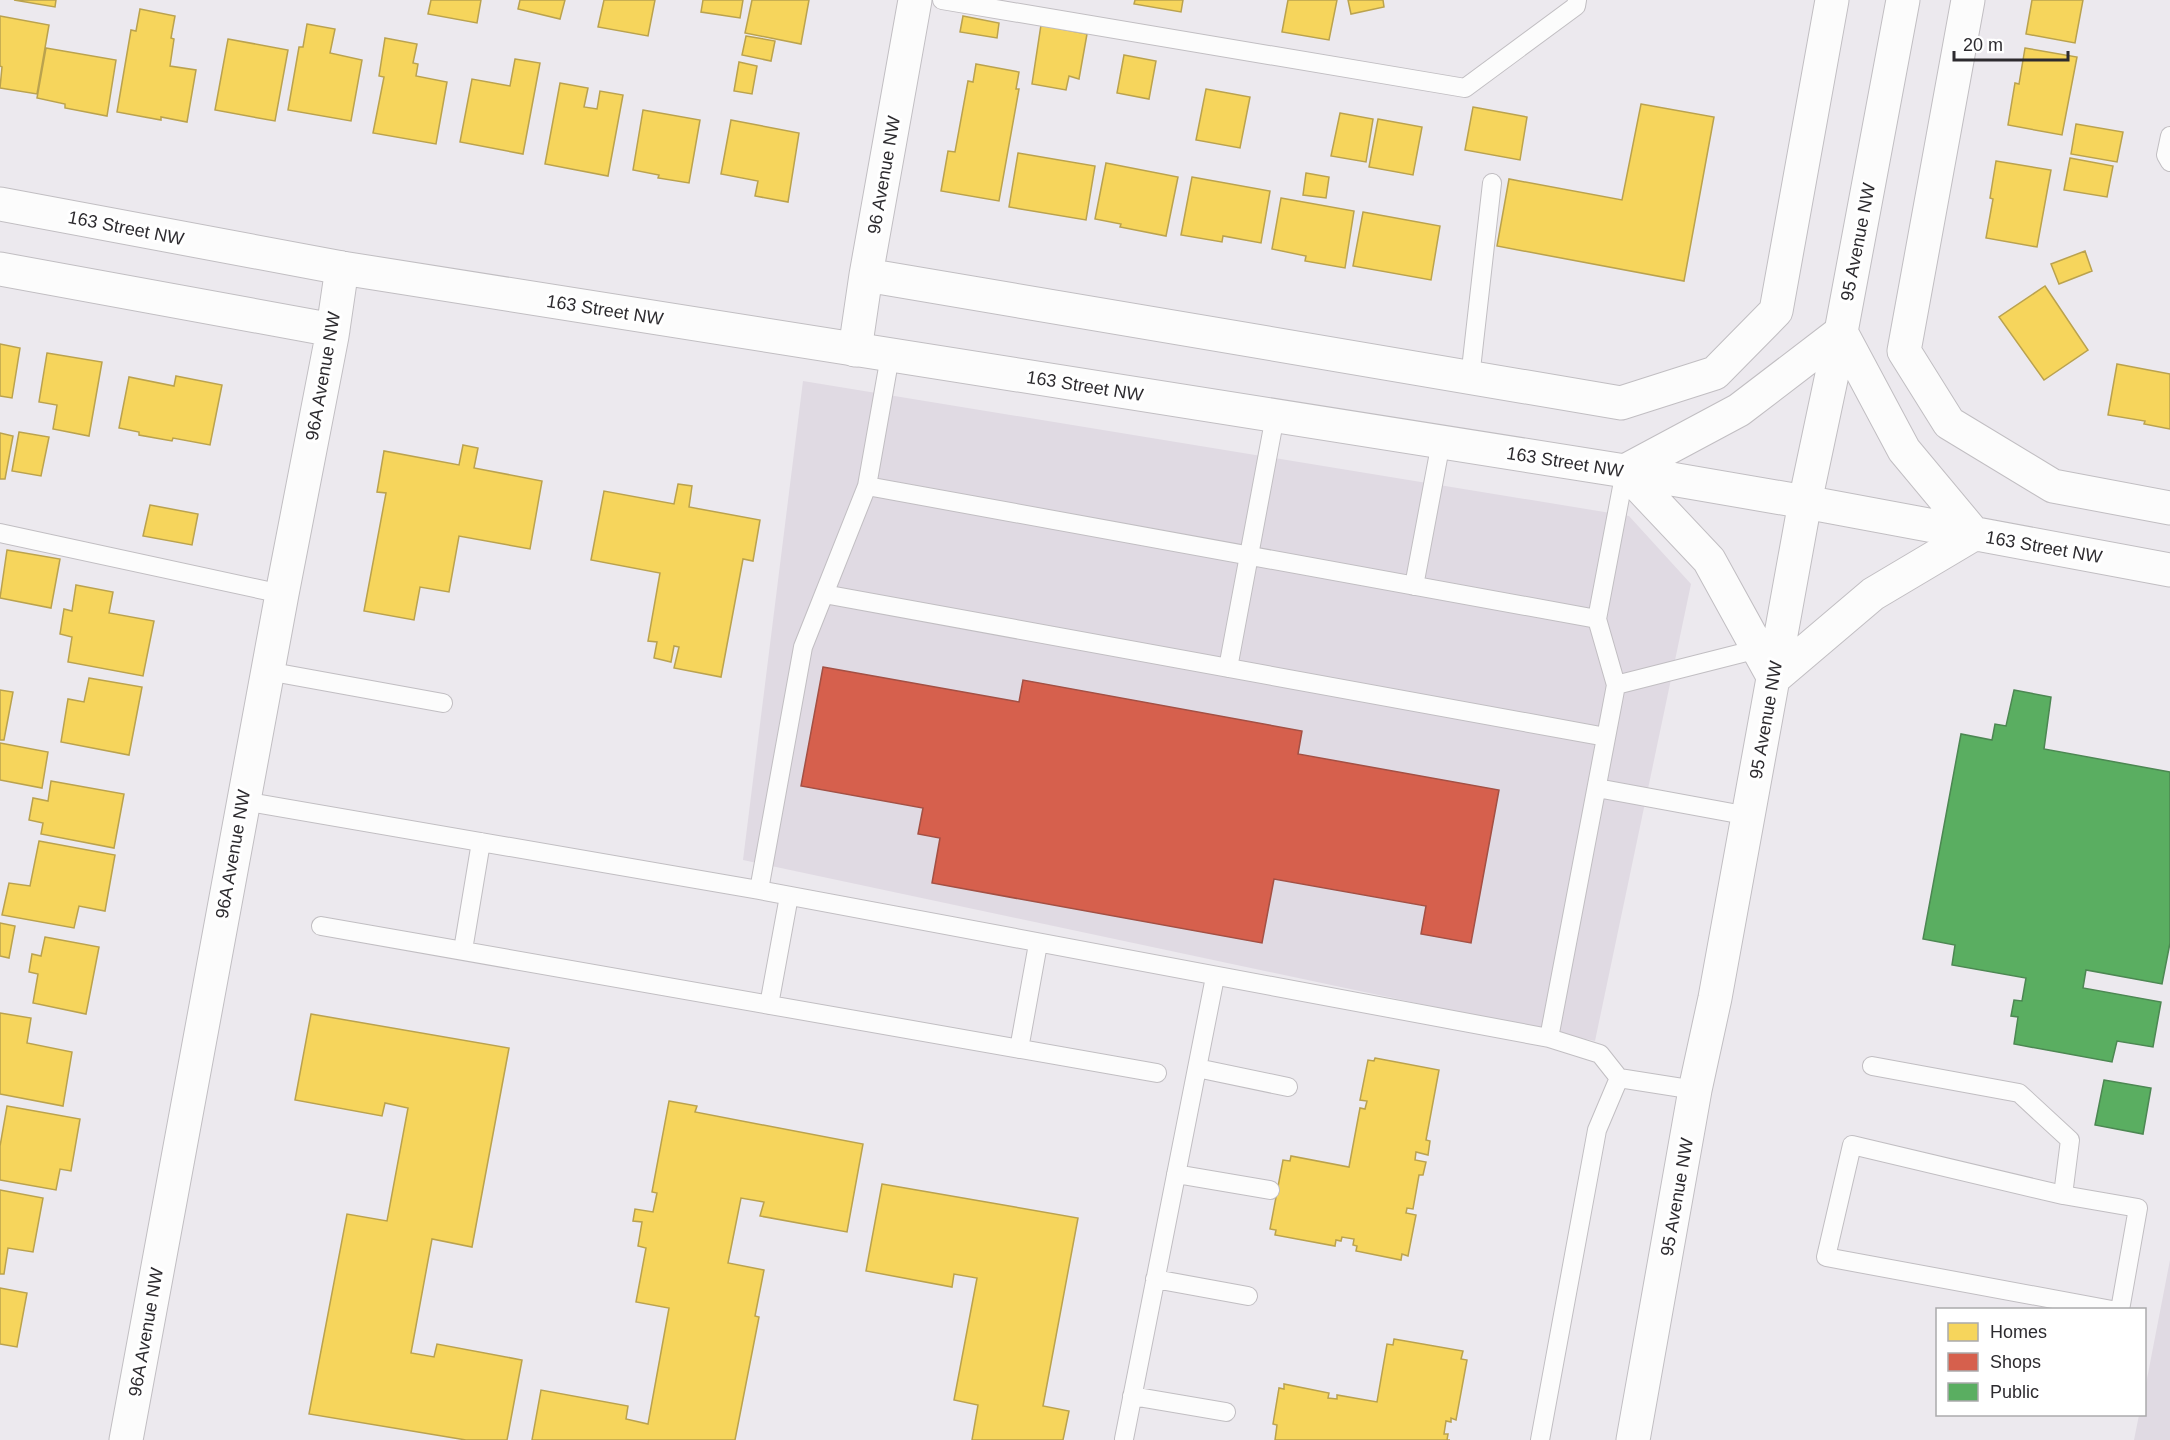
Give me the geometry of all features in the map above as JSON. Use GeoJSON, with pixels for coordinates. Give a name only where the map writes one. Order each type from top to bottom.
{"type":"FeatureCollection","features":[{"type":"Feature","properties":{"kind":"main road","name":"96 Avenue NW"},"geometry":{"type":"LineString","coordinates":[[855,350],[866,275],[915,0]]}},
{"type":"Feature","properties":{"kind":"main road"},"geometry":{"type":"LineString","coordinates":[[866,275],[1621,403],[1715,373],[1776,311],[1832,0]]}},
{"type":"Feature","properties":{"kind":"main road","name":"95 Avenue NW"},"geometry":{"type":"LineString","coordinates":[[1633,1440],[1695,1090],[1749,816],[1805,502],[1841,332],[1903,0]]}},
{"type":"Feature","properties":{"kind":"main road"},"geometry":{"type":"LineString","coordinates":[[1968,0],[1904,351],[1949,423],[2053,486],[2170,508]]}},
{"type":"Feature","properties":{"kind":"main road","name":"163 Street NW"},"geometry":{"type":"LineString","coordinates":[[0,204],[342,268],[1625,471],[2170,570]]}},
{"type":"Feature","properties":{"kind":"main road","name":"96A Avenue NW"},"geometry":{"type":"LineString","coordinates":[[126,1440],[267,671],[333,330],[342,268]]}},
{"type":"Feature","properties":{"kind":"main road"},"geometry":{"type":"LineString","coordinates":[[0,269],[333,330]]}},
{"type":"Feature","properties":{"kind":"main road"},"geometry":{"type":"LineString","coordinates":[[1841,332],[1904,450],[1974,534],[1873,594],[1774,678],[1708,560],[1625,471],[1739,410],[1841,332]]}},
{"type":"Feature","properties":{"kind":"lane"},"geometry":{"type":"LineString","coordinates":[[942,0],[1465,88],[1576,6],[1577,0]]}},
{"type":"Feature","properties":{"kind":"lane"},"geometry":{"type":"LineString","coordinates":[[2170,136],[2166,155],[2170,162]]}},
{"type":"Feature","properties":{"kind":"lane"},"geometry":{"type":"LineString","coordinates":[[1470,378],[1492,183]]}},
{"type":"Feature","properties":{"kind":"lane"},"geometry":{"type":"LineString","coordinates":[[759,890],[803,647],[867,486],[890,356]]}},
{"type":"Feature","properties":{"kind":"lane"},"geometry":{"type":"LineString","coordinates":[[1228,668],[1275,416]]}},
{"type":"Feature","properties":{"kind":"lane"},"geometry":{"type":"LineString","coordinates":[[1414,586],[1441,442]]}},
{"type":"Feature","properties":{"kind":"lane"},"geometry":{"type":"LineString","coordinates":[[1550,1038],[1616,685],[1598,619],[1625,471]]}},
{"type":"Feature","properties":{"kind":"lane"},"geometry":{"type":"LineString","coordinates":[[867,486],[1598,619]]}},
{"type":"Feature","properties":{"kind":"lane"},"geometry":{"type":"LineString","coordinates":[[0,533],[282,594]]}},
{"type":"Feature","properties":{"kind":"lane"},"geometry":{"type":"LineString","coordinates":[[824,594],[1606,737]]}},
{"type":"Feature","properties":{"kind":"lane"},"geometry":{"type":"LineString","coordinates":[[1616,685],[1758,649]]}},
{"type":"Feature","properties":{"kind":"lane"},"geometry":{"type":"LineString","coordinates":[[267,671],[443,703]]}},
{"type":"Feature","properties":{"kind":"lane"},"geometry":{"type":"LineString","coordinates":[[1597,788],[1749,816]]}},
{"type":"Feature","properties":{"kind":"lane"},"geometry":{"type":"LineString","coordinates":[[243,801],[759,890],[1550,1038],[1600,1054],[1619,1078],[1695,1090]]}},
{"type":"Feature","properties":{"kind":"lane"},"geometry":{"type":"LineString","coordinates":[[463,950],[481,842]]}},
{"type":"Feature","properties":{"kind":"lane"},"geometry":{"type":"LineString","coordinates":[[769,1005],[789,896]]}},
{"type":"Feature","properties":{"kind":"lane"},"geometry":{"type":"LineString","coordinates":[[321,926],[1157,1074]]}},
{"type":"Feature","properties":{"kind":"lane"},"geometry":{"type":"LineString","coordinates":[[1019,1049],[1038,944]]}},
{"type":"Feature","properties":{"kind":"lane"},"geometry":{"type":"LineString","coordinates":[[1124,1439],[1215,976]]}},
{"type":"Feature","properties":{"kind":"lane"},"geometry":{"type":"LineString","coordinates":[[1872,1066],[2019,1093],[2070,1140],[2063,1195]]}},
{"type":"Feature","properties":{"kind":"lane"},"geometry":{"type":"LineString","coordinates":[[1197,1068],[1288,1087]]}},
{"type":"Feature","properties":{"kind":"lane"},"geometry":{"type":"LineString","coordinates":[[1540,1440],[1597,1130],[1619,1078]]}},
{"type":"Feature","properties":{"kind":"lane"},"geometry":{"type":"LineString","coordinates":[[2101,1308],[1826,1257],[1852,1145],[2063,1195],[2138,1208],[2120,1308]]}},
{"type":"Feature","properties":{"kind":"lane"},"geometry":{"type":"LineString","coordinates":[[1176,1174],[1270,1190]]}},
{"type":"Feature","properties":{"kind":"lane"},"geometry":{"type":"LineString","coordinates":[[1155,1279],[1248,1296]]}},
{"type":"Feature","properties":{"kind":"lane"},"geometry":{"type":"LineString","coordinates":[[1132,1396],[1226,1412]]}},
{"type":"Feature","properties":{"kind":"shaded area"},"geometry":{"type":"Polygon","coordinates":[[[803,381],[1629,516],[1691,584],[1595,1041],[743,860],[803,381]]]}},
{"type":"Feature","properties":{"kind":"shaded area"},"geometry":{"type":"Polygon","coordinates":[[[2170,1260],[2170,1440],[2134,1440],[2139,1416],[2146,1416],[2146,1384],[2170,1260]]]}},
{"type":"Feature","properties":{"kind":"building: Homes"},"geometry":{"type":"Polygon","coordinates":[[[14,0],[56,0],[55,7],[14,0]]]}},
{"type":"Feature","properties":{"kind":"building: Homes"},"geometry":{"type":"Polygon","coordinates":[[[431,0],[481,0],[477,23],[428,14],[431,0]]]}},
{"type":"Feature","properties":{"kind":"building: Homes"},"geometry":{"type":"Polygon","coordinates":[[[520,0],[565,0],[560,19],[518,9],[520,0]]]}},
{"type":"Feature","properties":{"kind":"building: Homes"},"geometry":{"type":"Polygon","coordinates":[[[604,0],[655,0],[648,36],[598,27],[604,0]]]}},
{"type":"Feature","properties":{"kind":"building: Homes"},"geometry":{"type":"Polygon","coordinates":[[[703,0],[743,0],[740,18],[701,12],[703,0]]]}},
{"type":"Feature","properties":{"kind":"building: Homes"},"geometry":{"type":"Polygon","coordinates":[[[752,0],[809,0],[801,44],[745,33],[752,0]]]}},
{"type":"Feature","properties":{"kind":"building: Homes"},"geometry":{"type":"Polygon","coordinates":[[[1135,0],[1183,0],[1181,12],[1134,4],[1135,0]]]}},
{"type":"Feature","properties":{"kind":"building: Homes"},"geometry":{"type":"Polygon","coordinates":[[[1288,0],[1337,0],[1329,40],[1282,32],[1288,0]]]}},
{"type":"Feature","properties":{"kind":"building: Homes"},"geometry":{"type":"Polygon","coordinates":[[[1348,0],[1383,0],[1384,7],[1351,14],[1348,0]]]}},
{"type":"Feature","properties":{"kind":"building: Homes"},"geometry":{"type":"Polygon","coordinates":[[[2032,0],[2083,0],[2075,43],[2026,34],[2032,0]]]}},
{"type":"Feature","properties":{"kind":"building: Homes"},"geometry":{"type":"Polygon","coordinates":[[[140,9],[175,16],[170,66],[196,70],[187,122],[117,112],[131,30],[136,31],[140,9]]]}},
{"type":"Feature","properties":{"kind":"building: Homes"},"geometry":{"type":"Polygon","coordinates":[[[0,16],[49,25],[37,94],[0,88],[2,67],[0,66],[0,16]]]}},
{"type":"Feature","properties":{"kind":"building: Homes"},"geometry":{"type":"Polygon","coordinates":[[[963,16],[999,23],[997,38],[960,32],[963,16]]]}},
{"type":"Feature","properties":{"kind":"building: Homes"},"geometry":{"type":"Polygon","coordinates":[[[307,24],[335,29],[330,53],[362,60],[351,121],[288,110],[299,47],[303,47],[307,24]]]}},
{"type":"Feature","properties":{"kind":"building: Homes"},"geometry":{"type":"Polygon","coordinates":[[[1041,25],[1087,34],[1079,79],[1069,76],[1066,90],[1032,84],[1041,25]]]}},
{"type":"Feature","properties":{"kind":"building: Homes"},"geometry":{"type":"Polygon","coordinates":[[[746,36],[775,41],[771,61],[742,55],[746,36]]]}},
{"type":"Feature","properties":{"kind":"building: Homes"},"geometry":{"type":"Polygon","coordinates":[[[385,38],[417,44],[413,63],[418,64],[416,76],[447,82],[436,144],[373,133],[384,77],[379,76],[385,38]]]}},
{"type":"Feature","properties":{"kind":"building: Homes"},"geometry":{"type":"Polygon","coordinates":[[[228,39],[288,50],[275,121],[215,110],[228,39]]]}},
{"type":"Feature","properties":{"kind":"building: Homes"},"geometry":{"type":"Polygon","coordinates":[[[46,48],[116,60],[107,116],[65,108],[65,104],[37,98],[46,48]]]}},
{"type":"Feature","properties":{"kind":"building: Homes"},"geometry":{"type":"Polygon","coordinates":[[[2025,48],[2077,57],[2062,135],[2008,125],[2015,83],[2019,84],[2025,48]]]}},
{"type":"Feature","properties":{"kind":"building: Homes"},"geometry":{"type":"Polygon","coordinates":[[[1124,55],[1156,61],[1149,99],[1117,93],[1124,55]]]}},
{"type":"Feature","properties":{"kind":"building: Homes"},"geometry":{"type":"Polygon","coordinates":[[[515,59],[540,63],[523,154],[460,142],[472,79],[510,86],[515,59]]]}},
{"type":"Feature","properties":{"kind":"building: Homes"},"geometry":{"type":"Polygon","coordinates":[[[739,62],[757,66],[752,94],[734,91],[739,62]]]}},
{"type":"Feature","properties":{"kind":"building: Homes"},"geometry":{"type":"Polygon","coordinates":[[[976,64],[1019,72],[1016,89],[1019,89],[999,201],[941,191],[948,151],[955,152],[968,81],[973,82],[976,64]]]}},
{"type":"Feature","properties":{"kind":"building: Homes"},"geometry":{"type":"Polygon","coordinates":[[[560,83],[588,88],[584,107],[597,109],[600,91],[623,95],[608,176],[545,164],[560,83]]]}},
{"type":"Feature","properties":{"kind":"building: Homes"},"geometry":{"type":"Polygon","coordinates":[[[1206,89],[1250,97],[1240,148],[1196,140],[1206,89]]]}},
{"type":"Feature","properties":{"kind":"building: Homes"},"geometry":{"type":"Polygon","coordinates":[[[1641,104],[1714,117],[1684,281],[1497,246],[1509,179],[1622,200],[1641,104]]]}},
{"type":"Feature","properties":{"kind":"building: Homes"},"geometry":{"type":"Polygon","coordinates":[[[1473,107],[1527,117],[1520,160],[1465,150],[1473,107]]]}},
{"type":"Feature","properties":{"kind":"building: Homes"},"geometry":{"type":"Polygon","coordinates":[[[643,110],[700,120],[689,183],[658,178],[659,175],[633,170],[643,110]]]}},
{"type":"Feature","properties":{"kind":"building: Homes"},"geometry":{"type":"Polygon","coordinates":[[[1340,113],[1373,119],[1366,162],[1331,156],[1340,113]]]}},
{"type":"Feature","properties":{"kind":"building: Homes"},"geometry":{"type":"Polygon","coordinates":[[[1378,119],[1422,127],[1413,175],[1369,167],[1378,119]]]}},
{"type":"Feature","properties":{"kind":"building: Homes"},"geometry":{"type":"Polygon","coordinates":[[[731,120],[799,133],[788,202],[755,196],[758,181],[721,174],[731,120]]]}},
{"type":"Feature","properties":{"kind":"building: Homes"},"geometry":{"type":"Polygon","coordinates":[[[2076,124],[2123,132],[2117,162],[2071,154],[2076,124]]]}},
{"type":"Feature","properties":{"kind":"building: Homes"},"geometry":{"type":"Polygon","coordinates":[[[1018,153],[1095,166],[1086,220],[1009,207],[1018,153]]]}},
{"type":"Feature","properties":{"kind":"building: Homes"},"geometry":{"type":"Polygon","coordinates":[[[2070,158],[2113,166],[2107,197],[2064,190],[2070,158]]]}},
{"type":"Feature","properties":{"kind":"building: Homes"},"geometry":{"type":"Polygon","coordinates":[[[1996,161],[2051,170],[2037,247],[1986,238],[1993,199],[1990,198],[1996,161]]]}},
{"type":"Feature","properties":{"kind":"building: Homes"},"geometry":{"type":"Polygon","coordinates":[[[1106,163],[1178,177],[1166,236],[1120,227],[1121,224],[1095,219],[1106,163]]]}},
{"type":"Feature","properties":{"kind":"building: Homes"},"geometry":{"type":"Polygon","coordinates":[[[1306,173],[1329,177],[1326,198],[1303,195],[1306,173]]]}},
{"type":"Feature","properties":{"kind":"building: Homes"},"geometry":{"type":"Polygon","coordinates":[[[1192,177],[1270,191],[1261,243],[1223,236],[1222,242],[1181,235],[1192,177]]]}},
{"type":"Feature","properties":{"kind":"building: Homes"},"geometry":{"type":"Polygon","coordinates":[[[1281,198],[1354,211],[1345,268],[1305,261],[1306,256],[1272,249],[1281,198]]]}},
{"type":"Feature","properties":{"kind":"building: Homes"},"geometry":{"type":"Polygon","coordinates":[[[1363,212],[1440,226],[1431,280],[1353,266],[1363,212]]]}},
{"type":"Feature","properties":{"kind":"building: Homes"},"geometry":{"type":"Polygon","coordinates":[[[2085,251],[2092,271],[2059,284],[2051,264],[2085,251]]]}},
{"type":"Feature","properties":{"kind":"building: Homes"},"geometry":{"type":"Polygon","coordinates":[[[2045,286],[2088,350],[2044,380],[1999,317],[2045,286]]]}},
{"type":"Feature","properties":{"kind":"building: Homes"},"geometry":{"type":"Polygon","coordinates":[[[0,344],[20,348],[12,398],[0,396],[0,344]]]}},
{"type":"Feature","properties":{"kind":"building: Homes"},"geometry":{"type":"Polygon","coordinates":[[[47,353],[102,362],[89,436],[53,429],[57,405],[39,402],[47,353]]]}},
{"type":"Feature","properties":{"kind":"building: Homes"},"geometry":{"type":"Polygon","coordinates":[[[2117,364],[2170,374],[2170,429],[2144,424],[2145,421],[2108,415],[2117,364]]]}},
{"type":"Feature","properties":{"kind":"building: Homes"},"geometry":{"type":"Polygon","coordinates":[[[176,376],[222,385],[210,445],[139,435],[139,432],[119,428],[129,377],[174,386],[176,376]]]}},
{"type":"Feature","properties":{"kind":"building: Homes"},"geometry":{"type":"Polygon","coordinates":[[[19,432],[49,437],[41,476],[12,471],[19,432]]]}},
{"type":"Feature","properties":{"kind":"building: Homes"},"geometry":{"type":"Polygon","coordinates":[[[0,433],[13,436],[5,479],[0,479],[0,433]]]}},
{"type":"Feature","properties":{"kind":"building: Homes"},"geometry":{"type":"Polygon","coordinates":[[[463,445],[478,448],[474,468],[542,481],[530,549],[459,536],[449,592],[420,587],[414,620],[364,611],[386,493],[377,492],[384,451],[459,465],[463,445]]]}},
{"type":"Feature","properties":{"kind":"building: Homes"},"geometry":{"type":"Polygon","coordinates":[[[678,484],[692,486],[689,507],[760,520],[753,561],[743,559],[721,677],[674,668],[679,647],[674,646],[671,662],[654,658],[657,642],[648,641],[660,573],[591,560],[604,491],[674,504],[678,484]]]}},
{"type":"Feature","properties":{"kind":"building: Homes"},"geometry":{"type":"Polygon","coordinates":[[[150,505],[198,514],[192,545],[143,536],[150,505]]]}},
{"type":"Feature","properties":{"kind":"building: Homes"},"geometry":{"type":"Polygon","coordinates":[[[7,550],[60,559],[51,608],[0,598],[7,550]]]}},
{"type":"Feature","properties":{"kind":"building: Homes"},"geometry":{"type":"Polygon","coordinates":[[[76,585],[113,592],[109,613],[154,621],[143,676],[68,662],[72,637],[60,634],[64,609],[72,611],[76,585]]]}},
{"type":"Feature","properties":{"kind":"building: Homes"},"geometry":{"type":"Polygon","coordinates":[[[89,678],[142,687],[129,755],[61,742],[68,699],[84,702],[89,678]]]}},
{"type":"Feature","properties":{"kind":"building: Homes"},"geometry":{"type":"Polygon","coordinates":[[[0,690],[13,692],[4,740],[0,740],[0,690]]]}},
{"type":"Feature","properties":{"kind":"building: Homes"},"geometry":{"type":"Polygon","coordinates":[[[0,743],[48,752],[42,788],[0,780],[0,743]]]}},
{"type":"Feature","properties":{"kind":"building: Homes"},"geometry":{"type":"Polygon","coordinates":[[[51,781],[124,794],[114,848],[41,834],[43,823],[29,820],[33,798],[48,801],[51,781]]]}},
{"type":"Feature","properties":{"kind":"building: Homes"},"geometry":{"type":"Polygon","coordinates":[[[39,841],[115,855],[105,911],[79,906],[74,928],[2,915],[9,883],[30,886],[39,841]]]}},
{"type":"Feature","properties":{"kind":"building: Homes"},"geometry":{"type":"Polygon","coordinates":[[[0,923],[15,926],[9,958],[0,956],[0,923]]]}},
{"type":"Feature","properties":{"kind":"building: Homes"},"geometry":{"type":"Polygon","coordinates":[[[45,937],[99,947],[86,1014],[33,1003],[38,974],[29,972],[32,954],[41,956],[45,937]]]}},
{"type":"Feature","properties":{"kind":"building: Homes"},"geometry":{"type":"Polygon","coordinates":[[[0,1013],[31,1018],[27,1043],[72,1052],[63,1106],[0,1094],[0,1013]]]}},
{"type":"Feature","properties":{"kind":"building: Homes"},"geometry":{"type":"Polygon","coordinates":[[[311,1014],[509,1048],[472,1247],[432,1239],[411,1353],[434,1357],[437,1344],[522,1360],[507,1440],[466,1440],[309,1414],[347,1214],[387,1221],[408,1108],[385,1103],[382,1116],[295,1100],[311,1014]]]}},
{"type":"Feature","properties":{"kind":"building: Homes"},"geometry":{"type":"Polygon","coordinates":[[[1375,1058],[1439,1070],[1426,1140],[1430,1141],[1428,1155],[1416,1152],[1415,1160],[1426,1162],[1423,1175],[1419,1175],[1413,1209],[1407,1208],[1406,1213],[1416,1215],[1408,1256],[1402,1254],[1401,1260],[1356,1251],[1357,1246],[1353,1245],[1354,1239],[1342,1237],[1341,1241],[1336,1240],[1335,1246],[1275,1235],[1276,1230],[1270,1229],[1283,1160],[1290,1161],[1291,1156],[1349,1167],[1360,1108],[1365,1109],[1367,1101],[1360,1100],[1368,1060],[1374,1061],[1375,1058]]]}},
{"type":"Feature","properties":{"kind":"building: Homes"},"geometry":{"type":"Polygon","coordinates":[[[669,1101],[697,1106],[695,1112],[863,1144],[847,1232],[760,1216],[764,1202],[741,1198],[728,1263],[764,1270],[755,1316],[759,1317],[735,1440],[532,1440],[541,1390],[628,1406],[626,1419],[648,1424],[669,1308],[636,1302],[646,1248],[638,1246],[642,1222],[633,1221],[635,1209],[653,1212],[657,1193],[652,1192],[669,1101]]]}},
{"type":"Feature","properties":{"kind":"building: Homes"},"geometry":{"type":"Polygon","coordinates":[[[7,1106],[80,1119],[71,1171],[60,1169],[56,1190],[0,1180],[0,1146],[7,1106]]]}},
{"type":"Feature","properties":{"kind":"building: Homes"},"geometry":{"type":"Polygon","coordinates":[[[882,1184],[1078,1218],[1043,1406],[1069,1411],[1063,1440],[972,1440],[978,1405],[954,1400],[977,1278],[954,1274],[952,1287],[866,1271],[882,1184]]]}},
{"type":"Feature","properties":{"kind":"building: Homes"},"geometry":{"type":"Polygon","coordinates":[[[0,1190],[43,1198],[33,1252],[8,1248],[4,1274],[0,1274],[0,1190]]]}},
{"type":"Feature","properties":{"kind":"building: Homes"},"geometry":{"type":"Polygon","coordinates":[[[0,1288],[27,1293],[17,1347],[0,1344],[0,1288]]]}},
{"type":"Feature","properties":{"kind":"building: Homes"},"geometry":{"type":"Polygon","coordinates":[[[1394,1339],[1463,1351],[1461,1359],[1467,1360],[1456,1420],[1451,1418],[1451,1422],[1446,1421],[1444,1434],[1448,1434],[1447,1440],[1275,1440],[1277,1425],[1273,1424],[1279,1388],[1284,1389],[1284,1384],[1329,1393],[1328,1398],[1337,1399],[1337,1395],[1377,1402],[1387,1344],[1393,1345],[1394,1339]]]}},
{"type":"Feature","properties":{"kind":"building: Shops"},"geometry":{"type":"Polygon","coordinates":[[[823,667],[1019,702],[1023,680],[1302,731],[1298,754],[1499,790],[1471,943],[1421,934],[1426,906],[1274,879],[1262,943],[932,883],[940,838],[918,834],[923,808],[801,786],[823,667]]]}},
{"type":"Feature","properties":{"kind":"building: Public"},"geometry":{"type":"Polygon","coordinates":[[[2014,690],[2051,697],[2044,749],[2170,772],[2170,943],[2162,984],[2086,970],[2083,988],[2161,1002],[2153,1047],[2117,1041],[2112,1062],[2014,1044],[2018,1017],[2011,1016],[2014,1000],[2022,1001],[2026,978],[1952,965],[1955,945],[1923,939],[1961,734],[1992,740],[1995,724],[2006,726],[2014,690]]]}},
{"type":"Feature","properties":{"kind":"building: Public"},"geometry":{"type":"Polygon","coordinates":[[[2104,1080],[2151,1088],[2143,1134],[2095,1125],[2104,1080]]]}}]}
